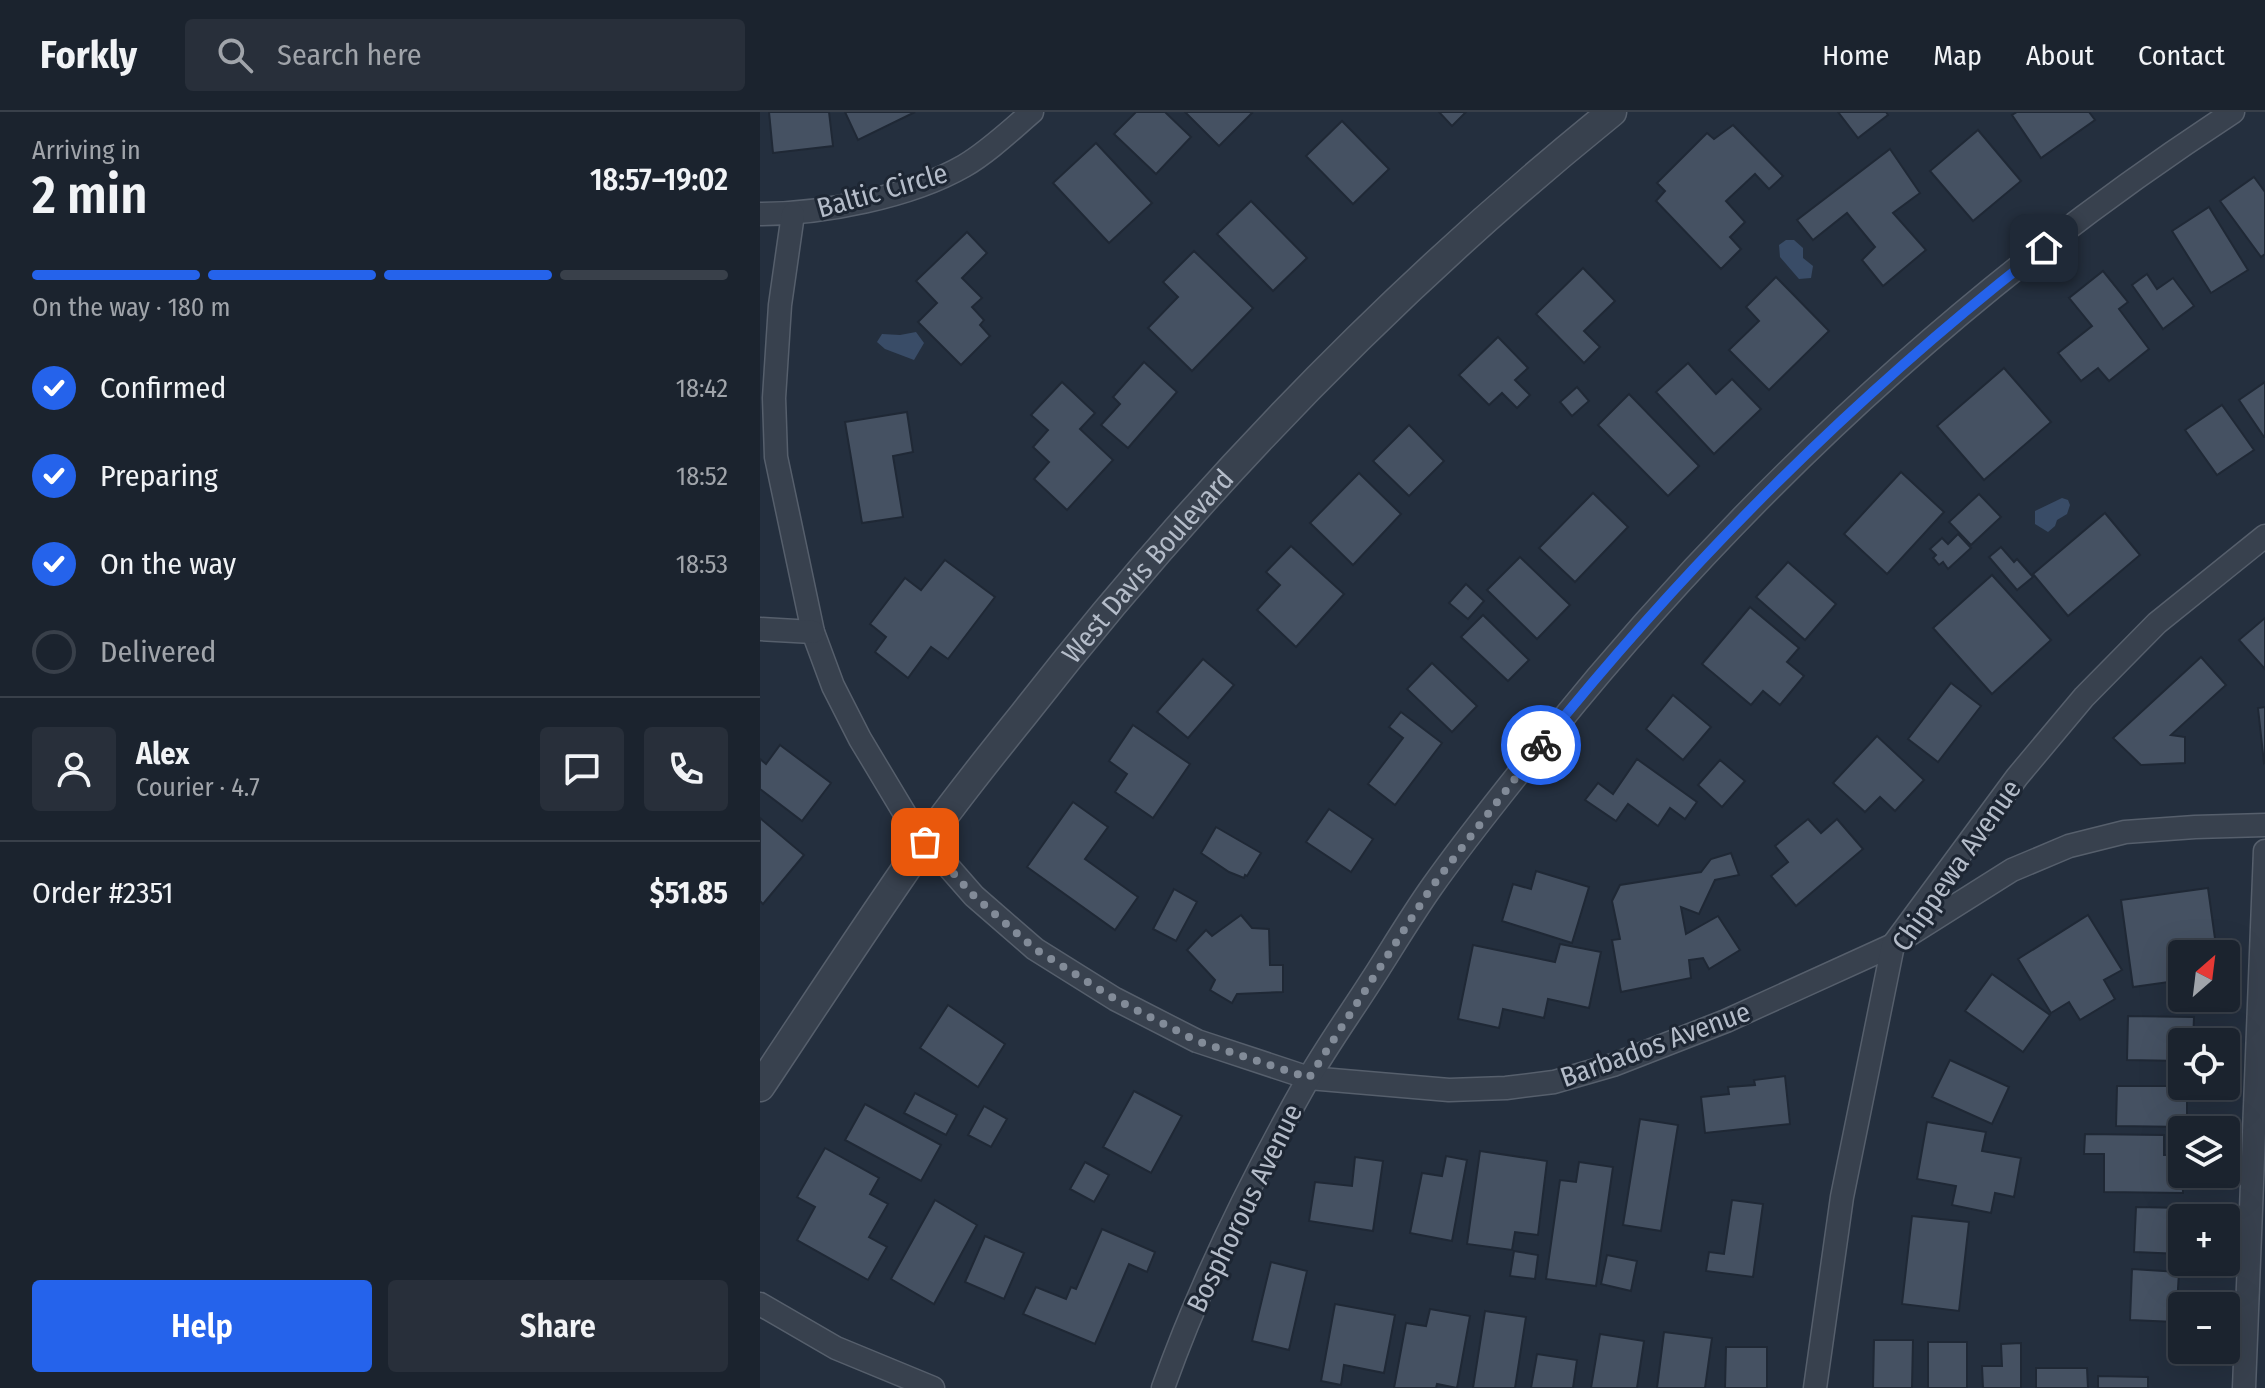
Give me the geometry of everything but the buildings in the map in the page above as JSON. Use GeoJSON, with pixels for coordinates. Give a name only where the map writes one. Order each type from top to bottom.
{"type":"FeatureCollection","features":[{"type":"Feature","properties":{"kind":"street","name":"Baltic Circle"},"geometry":{"type":"LineString","coordinates":[[760,214],[793,214],[859,203],[920,185],[965,166],[1032,112]]}},
{"type":"Feature","properties":{"kind":"street","name":"West Davis Boulevard"},"geometry":{"type":"LineString","coordinates":[[760,1087],[925,842],[1060,667],[1195,508],[1331,364],[1433,266],[1530,178],[1612,112]]}},
{"type":"Feature","properties":{"kind":"street","name":"Bosphorous Avenue"},"geometry":{"type":"LineString","coordinates":[[1163,1388],[1222,1241],[1309,1078],[1431,888],[1499,797],[1651,614],[1820,438],[1910,357],[2105,201],[2233,112]]}},
{"type":"Feature","properties":{"kind":"street","name":"Barbados Avenue"},"geometry":{"type":"LineString","coordinates":[[793,214],[780,305],[774,398],[776,457],[813,632],[833,686],[860,739],[911,824],[974,896],[1035,949],[1102,991],[1197,1041],[1309,1078],[1449,1090],[1554,1082],[1613,1065],[1726,1021],[1893,945],[2012,870],[2069,846],[2125,832],[2265,825]]}},
{"type":"Feature","properties":{"kind":"street","name":"Chippewa Avenue"},"geometry":{"type":"LineString","coordinates":[[1815,1388],[1842,1197],[1893,945],[2017,777],[2084,697],[2157,623],[2265,536]]}},
{"type":"Feature","properties":{"kind":"street"},"geometry":{"type":"LineString","coordinates":[[760,629],[813,632]]}},
{"type":"Feature","properties":{"kind":"street"},"geometry":{"type":"LineString","coordinates":[[2244,1388],[2265,851]]}},
{"type":"Feature","properties":{"kind":"street"},"geometry":{"type":"LineString","coordinates":[[760,1304],[836,1348],[933,1388]]}},
{"type":"Feature","properties":{"kind":"water"},"geometry":{"type":"Polygon","coordinates":[[[1786,240],[1794,240],[1803,248],[1803,258],[1813,266],[1811,278],[1799,279],[1780,257],[1779,245],[1786,240]]]}},
{"type":"Feature","properties":{"kind":"water"},"geometry":{"type":"Polygon","coordinates":[[[916,332],[924,343],[914,360],[885,349],[877,342],[882,334],[916,332]]]}},
{"type":"Feature","properties":{"kind":"water"},"geometry":{"type":"Polygon","coordinates":[[[2062,498],[2068,500],[2070,505],[2067,514],[2057,520],[2055,526],[2048,532],[2035,524],[2035,511],[2062,498]]]}},
{"type":"Feature","properties":{"kind":"way so far"},"geometry":{"type":"LineString","coordinates":[[925,842],[974,896],[1035,949],[1115,999],[1197,1041],[1309,1078],[1431,888],[1541,745]]}},
{"type":"Feature","properties":{"kind":"route"},"geometry":{"type":"LineString","coordinates":[[1541,745],[1651,614],[1820,438],[1910,357],[2044,248]]}}]}
